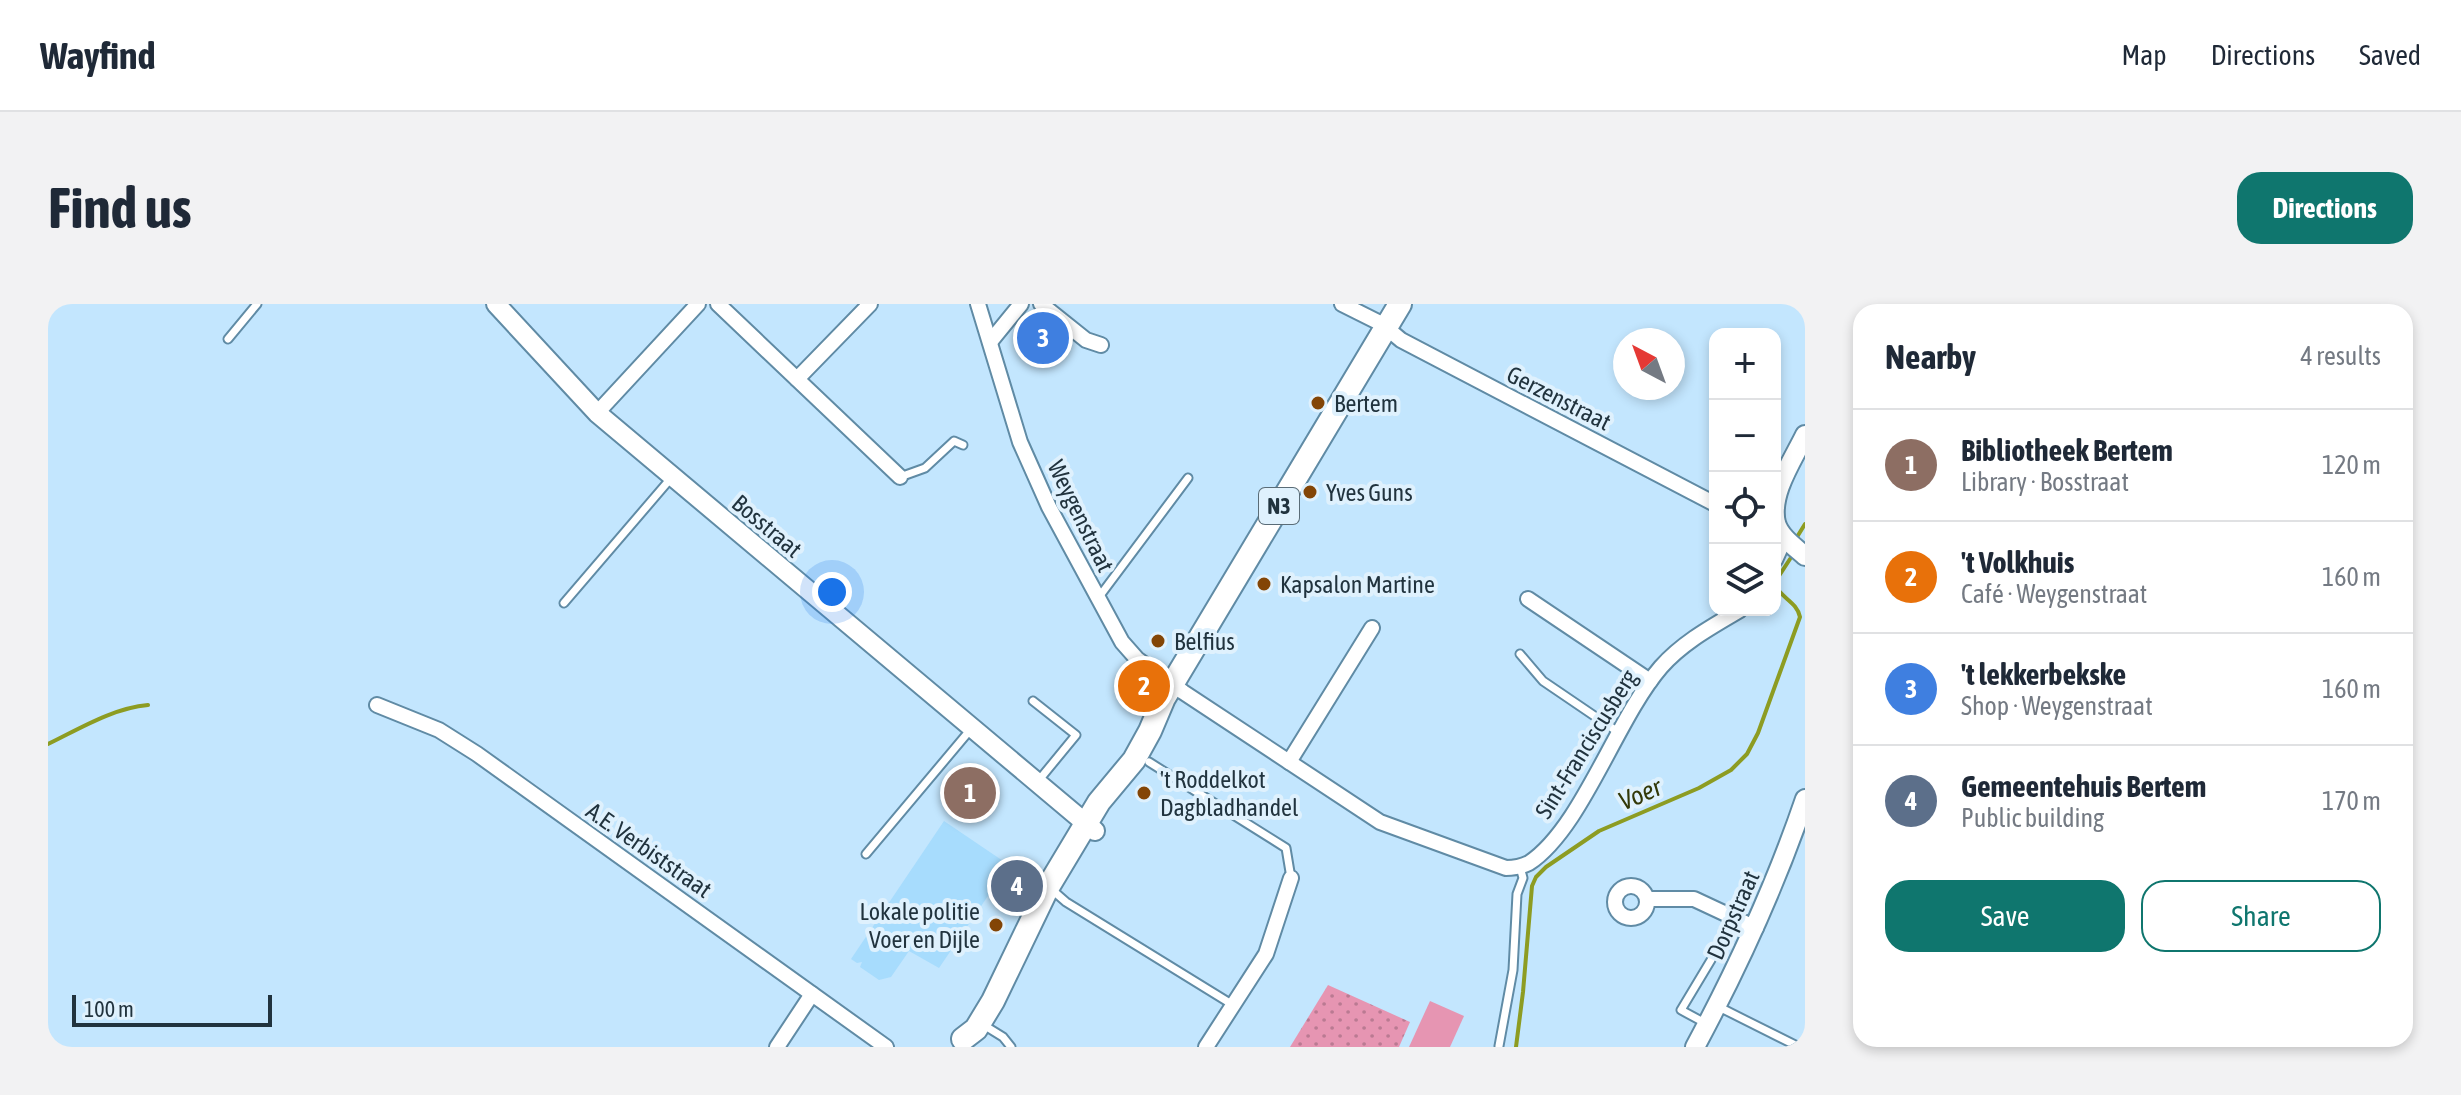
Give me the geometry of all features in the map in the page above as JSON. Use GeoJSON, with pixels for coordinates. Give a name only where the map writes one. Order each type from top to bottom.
{"type":"FeatureCollection","features":[{"type":"Feature","properties":{"kind":"main road","name":"N3"},"geometry":{"type":"LineString","coordinates":[[960,1043],[980,1023],[1027,933],[1090,827],[1141,761],[1173,684],[1400,304]]}},
{"type":"Feature","properties":{"kind":"main road","name":"N3"},"geometry":{"type":"LineString","coordinates":[[960,1043],[965,1023],[982,995],[1015,956]]}},
{"type":"Feature","properties":{"kind":"street","name":"Bosstraat"},"geometry":{"type":"LineString","coordinates":[[496,304],[597,413],[1090,827]]}},
{"type":"Feature","properties":{"kind":"street"},"geometry":{"type":"LineString","coordinates":[[597,413],[698,304]]}},
{"type":"Feature","properties":{"kind":"street"},"geometry":{"type":"LineString","coordinates":[[718,304],[900,477]]}},
{"type":"Feature","properties":{"kind":"street"},"geometry":{"type":"LineString","coordinates":[[797,379],[870,304]]}},
{"type":"Feature","properties":{"kind":"street","name":"Weygenstraat"},"geometry":{"type":"LineString","coordinates":[[978,304],[1020,442],[1049,507],[1097,599],[1128,650],[1173,684]]}},
{"type":"Feature","properties":{"kind":"street"},"geometry":{"type":"LineString","coordinates":[[990,342],[1021,304]]}},
{"type":"Feature","properties":{"kind":"street"},"geometry":{"type":"LineString","coordinates":[[1041,304],[1086,340],[1101,345]]}},
{"type":"Feature","properties":{"kind":"street","name":"Gerzenstraat"},"geometry":{"type":"LineString","coordinates":[[1342,304],[1358,310],[1401,340],[1709,501]]}},
{"type":"Feature","properties":{"kind":"street"},"geometry":{"type":"LineString","coordinates":[[1781,486],[1805,435]]}},
{"type":"Feature","properties":{"kind":"street"},"geometry":{"type":"LineString","coordinates":[[1781,531],[1805,556]]}},
{"type":"Feature","properties":{"kind":"street"},"geometry":{"type":"LineString","coordinates":[[1528,599],[1650,681]]}},
{"type":"Feature","properties":{"kind":"street","name":"Sint-Franciscusberg"},"geometry":{"type":"LineString","coordinates":[[1520,867],[1532,861],[1566,822],[1618,732],[1663,664],[1684,646],[1731,616]]}},
{"type":"Feature","properties":{"kind":"street"},"geometry":{"type":"LineString","coordinates":[[1289,762],[1372,628]]}},
{"type":"Feature","properties":{"kind":"street"},"geometry":{"type":"LineString","coordinates":[[1173,684],[1380,822],[1492,864],[1506,868],[1520,867]]}},
{"type":"Feature","properties":{"kind":"street","name":"A.E. Verbiststraat"},"geometry":{"type":"LineString","coordinates":[[377,705],[439,730],[477,754],[886,1047]]}},
{"type":"Feature","properties":{"kind":"street","name":"Dorpstraat"},"geometry":{"type":"LineString","coordinates":[[1695,1047],[1756,928],[1805,799]]}},
{"type":"Feature","properties":{"kind":"street"},"geometry":{"type":"LineString","coordinates":[[1206,1047],[1266,954],[1291,878]]}},
{"type":"Feature","properties":{"kind":"street"},"geometry":{"type":"LineString","coordinates":[[1647,899],[1694,899],[1756,928]]}},
{"type":"Feature","properties":{"kind":"street"},"geometry":{"type":"LineString","coordinates":[[777,1047],[812,994]]}},
{"type":"Feature","properties":{"kind":"lane"},"geometry":{"type":"LineString","coordinates":[[228,339],[257,304]]}},
{"type":"Feature","properties":{"kind":"lane"},"geometry":{"type":"LineString","coordinates":[[900,477],[925,468],[954,441],[963,445]]}},
{"type":"Feature","properties":{"kind":"lane"},"geometry":{"type":"LineString","coordinates":[[564,603],[672,477]]}},
{"type":"Feature","properties":{"kind":"lane"},"geometry":{"type":"LineString","coordinates":[[1097,599],[1188,478]]}},
{"type":"Feature","properties":{"kind":"lane"},"geometry":{"type":"LineString","coordinates":[[1520,654],[1543,681],[1618,732]]}},
{"type":"Feature","properties":{"kind":"lane"},"geometry":{"type":"LineString","coordinates":[[1033,701],[1076,735],[1037,782]]}},
{"type":"Feature","properties":{"kind":"lane"},"geometry":{"type":"LineString","coordinates":[[866,854],[972,727]]}},
{"type":"Feature","properties":{"kind":"lane"},"geometry":{"type":"LineString","coordinates":[[1141,761],[1286,848],[1291,878]]}},
{"type":"Feature","properties":{"kind":"lane"},"geometry":{"type":"LineString","coordinates":[[1499,1046],[1513,970],[1517,894],[1523,878],[1520,867]]}},
{"type":"Feature","properties":{"kind":"lane"},"geometry":{"type":"LineString","coordinates":[[1053,891],[1233,1005]]}},
{"type":"Feature","properties":{"kind":"lane"},"geometry":{"type":"LineString","coordinates":[[1707,1025],[1681,1010],[1711,960]]}},
{"type":"Feature","properties":{"kind":"lane"},"geometry":{"type":"LineString","coordinates":[[1717,1006],[1799,1047]]}},
{"type":"Feature","properties":{"kind":"lane"},"geometry":{"type":"LineString","coordinates":[[980,1023],[1003,1037],[1011,1047]]}},
{"type":"Feature","properties":{"kind":"shaded area"},"geometry":{"type":"Polygon","coordinates":[[[944,821],[1009,865],[939,968],[909,951],[891,977],[879,980],[860,967],[862,962],[851,959],[944,821]]]}},
{"type":"Feature","properties":{"kind":"shaded area"},"geometry":{"type":"Polygon","coordinates":[[[1328,985],[1410,1022],[1399,1047],[1290,1047],[1328,985]]]}},
{"type":"Feature","properties":{"kind":"shaded area"},"geometry":{"type":"Polygon","coordinates":[[[1430,1001],[1464,1016],[1450,1047],[1409,1047],[1430,1001]]]}},
{"type":"Feature","properties":{"kind":"waterway","name":"Voer"},"geometry":{"type":"LineString","coordinates":[[1797,537],[1805,524]]}},
{"type":"Feature","properties":{"kind":"waterway","name":"Voer"},"geometry":{"type":"LineString","coordinates":[[1781,573],[1790,559]]}},
{"type":"Feature","properties":{"kind":"waterway","name":"Voer"},"geometry":{"type":"LineString","coordinates":[[1516,1047],[1532,886],[1536,877],[1599,831],[1699,788],[1731,770],[1747,754],[1758,733],[1800,617],[1796,608],[1781,593]]}},
{"type":"Feature","properties":{"kind":"waterway"},"geometry":{"type":"LineString","coordinates":[[48,744],[109,715],[148,705]]}},
{"type":"Feature","properties":{"kind":"place","name":"'t lekkerbekske"},"geometry":{"type":"Point","coordinates":[1043,338]}},
{"type":"Feature","properties":{"kind":"place","name":"Bertem"},"geometry":{"type":"Point","coordinates":[1318,403]}},
{"type":"Feature","properties":{"kind":"place","name":"Yves Guns"},"geometry":{"type":"Point","coordinates":[1310,492]}},
{"type":"Feature","properties":{"kind":"place","name":"Kapsalon Martine"},"geometry":{"type":"Point","coordinates":[1264,584]}},
{"type":"Feature","properties":{"kind":"place","name":"Belfius"},"geometry":{"type":"Point","coordinates":[1158,641]}},
{"type":"Feature","properties":{"kind":"place","name":"'t Volkhuis"},"geometry":{"type":"Point","coordinates":[1144,686]}},
{"type":"Feature","properties":{"kind":"place","name":"Bibliotheek Bertem"},"geometry":{"type":"Point","coordinates":[970,793]}},
{"type":"Feature","properties":{"kind":"place","name":"'t Roddelkot Dagbladhandel"},"geometry":{"type":"Point","coordinates":[1144,793]}},
{"type":"Feature","properties":{"kind":"place","name":"Gemeentehuis Bertem"},"geometry":{"type":"Point","coordinates":[1017,886]}},
{"type":"Feature","properties":{"kind":"place","name":"Lokale politie Voer en Dijle"},"geometry":{"type":"Point","coordinates":[996,925]}}]}
